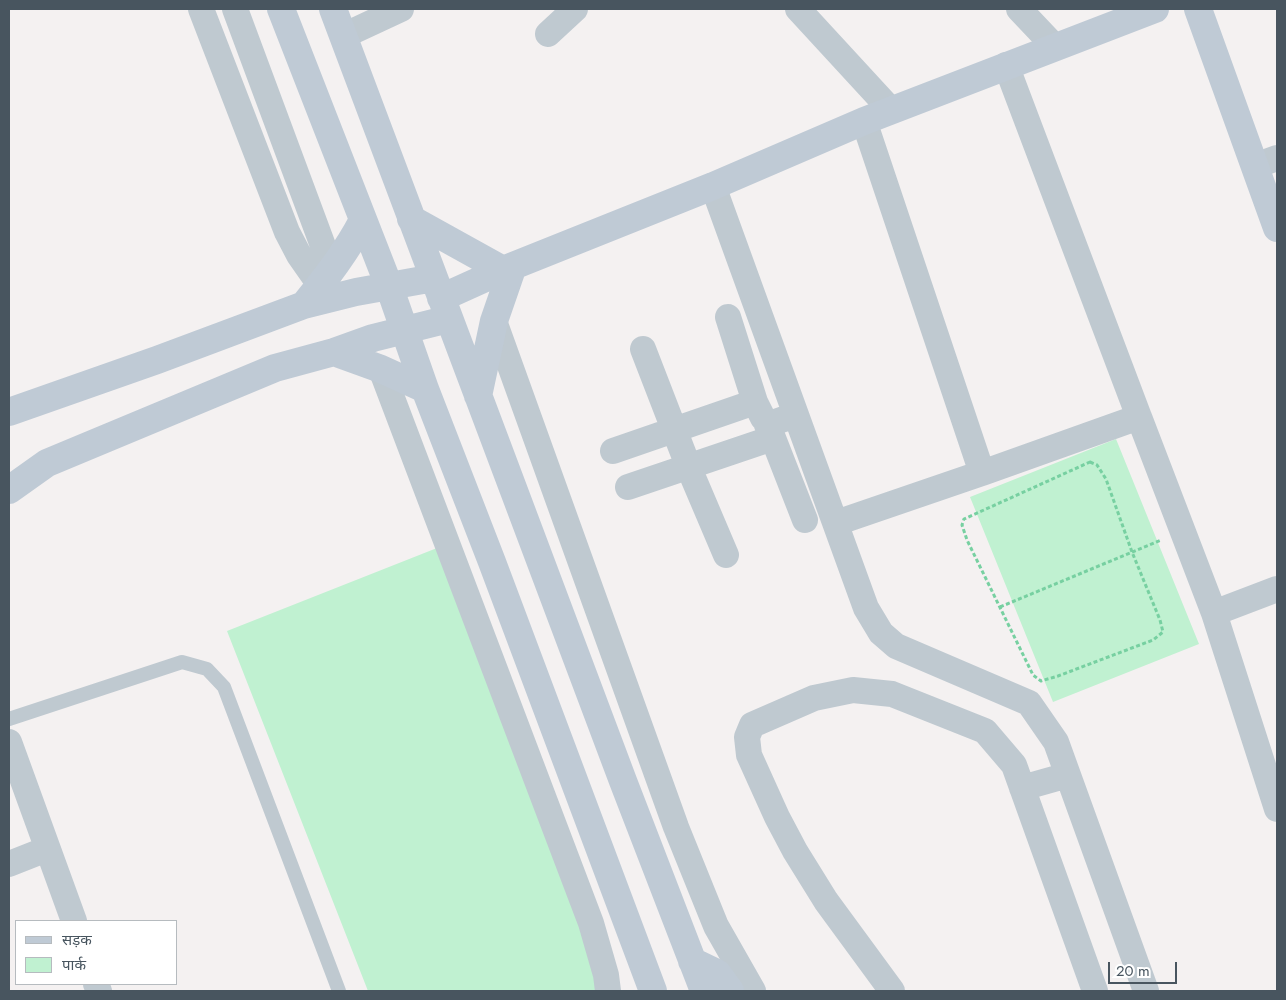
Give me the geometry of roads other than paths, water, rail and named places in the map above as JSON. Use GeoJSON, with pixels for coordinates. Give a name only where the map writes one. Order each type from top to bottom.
{"type":"FeatureCollection","features":[{"type":"Feature","properties":{"kind":"main road"},"geometry":{"type":"LineString","coordinates":[[281,9],[389,286],[425,389],[653,991]]}},
{"type":"Feature","properties":{"kind":"main road"},"geometry":{"type":"LineString","coordinates":[[333,9],[704,991]]}},
{"type":"Feature","properties":{"kind":"main road"},"geometry":{"type":"LineString","coordinates":[[9,490],[47,463],[275,368],[334,352],[373,338],[404,331],[441,298],[508,268],[713,186],[891,110],[1156,9]]}},
{"type":"Feature","properties":{"kind":"main road"},"geometry":{"type":"LineString","coordinates":[[1198,9],[1266,162],[1277,228]]}},
{"type":"Feature","properties":{"kind":"main road"},"geometry":{"type":"LineString","coordinates":[[411,219],[508,268]]}},
{"type":"Feature","properties":{"kind":"main road"},"geometry":{"type":"LineString","coordinates":[[9,412],[157,360],[319,287],[352,241],[363,220]]}},
{"type":"Feature","properties":{"kind":"main road"},"geometry":{"type":"LineString","coordinates":[[478,396],[494,321],[508,268]]}},
{"type":"Feature","properties":{"kind":"main road"},"geometry":{"type":"LineString","coordinates":[[319,287],[356,292],[389,286],[441,298]]}},
{"type":"Feature","properties":{"kind":"main road"},"geometry":{"type":"LineString","coordinates":[[334,352],[381,369],[425,389]]}},
{"type":"Feature","properties":{"kind":"main road"},"geometry":{"type":"LineString","coordinates":[[633,940],[638,991]]}},
{"type":"Feature","properties":{"kind":"main road"},"geometry":{"type":"LineString","coordinates":[[692,961],[717,974],[730,991]]}},
{"type":"Feature","properties":{"kind":"street"},"geometry":{"type":"LineString","coordinates":[[201,9],[287,232],[319,287]]}},
{"type":"Feature","properties":{"kind":"street"},"geometry":{"type":"LineString","coordinates":[[235,9],[252,56],[319,287]]}},
{"type":"Feature","properties":{"kind":"street"},"geometry":{"type":"LineString","coordinates":[[343,36],[401,9]]}},
{"type":"Feature","properties":{"kind":"street"},"geometry":{"type":"LineString","coordinates":[[548,34],[575,9]]}},
{"type":"Feature","properties":{"kind":"street"},"geometry":{"type":"LineString","coordinates":[[798,9],[891,110]]}},
{"type":"Feature","properties":{"kind":"street"},"geometry":{"type":"LineString","coordinates":[[1020,9],[1056,47]]}},
{"type":"Feature","properties":{"kind":"street"},"geometry":{"type":"LineString","coordinates":[[223,67],[252,56]]}},
{"type":"Feature","properties":{"kind":"street"},"geometry":{"type":"LineString","coordinates":[[1006,65],[1214,613],[1277,809]]}},
{"type":"Feature","properties":{"kind":"street"},"geometry":{"type":"LineString","coordinates":[[864,121],[982,473]]}},
{"type":"Feature","properties":{"kind":"street"},"geometry":{"type":"LineString","coordinates":[[713,186],[866,608],[882,633],[896,646],[1028,703],[1056,742],[1146,991]]}},
{"type":"Feature","properties":{"kind":"street"},"geometry":{"type":"LineString","coordinates":[[728,317],[755,402],[770,432],[805,520]]}},
{"type":"Feature","properties":{"kind":"street"},"geometry":{"type":"LineString","coordinates":[[494,321],[676,827],[716,926],[754,991]]}},
{"type":"Feature","properties":{"kind":"street"},"geometry":{"type":"LineString","coordinates":[[643,349],[689,468],[726,555]]}},
{"type":"Feature","properties":{"kind":"street"},"geometry":{"type":"LineString","coordinates":[[381,369],[591,923],[606,975],[608,991]]}},
{"type":"Feature","properties":{"kind":"street"},"geometry":{"type":"LineString","coordinates":[[613,451],[755,402]]}},
{"type":"Feature","properties":{"kind":"street"},"geometry":{"type":"LineString","coordinates":[[628,487],[689,468],[770,432],[795,415]]}},
{"type":"Feature","properties":{"kind":"street"},"geometry":{"type":"LineString","coordinates":[[836,523],[1139,417]]}},
{"type":"Feature","properties":{"kind":"street"},"geometry":{"type":"LineString","coordinates":[[1214,613],[1277,589]]}},
{"type":"Feature","properties":{"kind":"street"},"geometry":{"type":"LineString","coordinates":[[892,991],[826,901],[795,851],[777,817],[749,755],[747,738],[752,724],[814,698],[853,690],[892,694],[985,731],[1014,765],[1094,991]]}},
{"type":"Feature","properties":{"kind":"street"},"geometry":{"type":"LineString","coordinates":[[9,742],[74,920]]}},
{"type":"Feature","properties":{"kind":"street"},"geometry":{"type":"LineString","coordinates":[[1022,788],[1068,775]]}},
{"type":"Feature","properties":{"kind":"street"},"geometry":{"type":"LineString","coordinates":[[9,864],[47,849]]}},
{"type":"Feature","properties":{"kind":"lane"},"geometry":{"type":"LineString","coordinates":[[9,719],[182,662],[207,669],[224,686],[339,991]]}}]}
